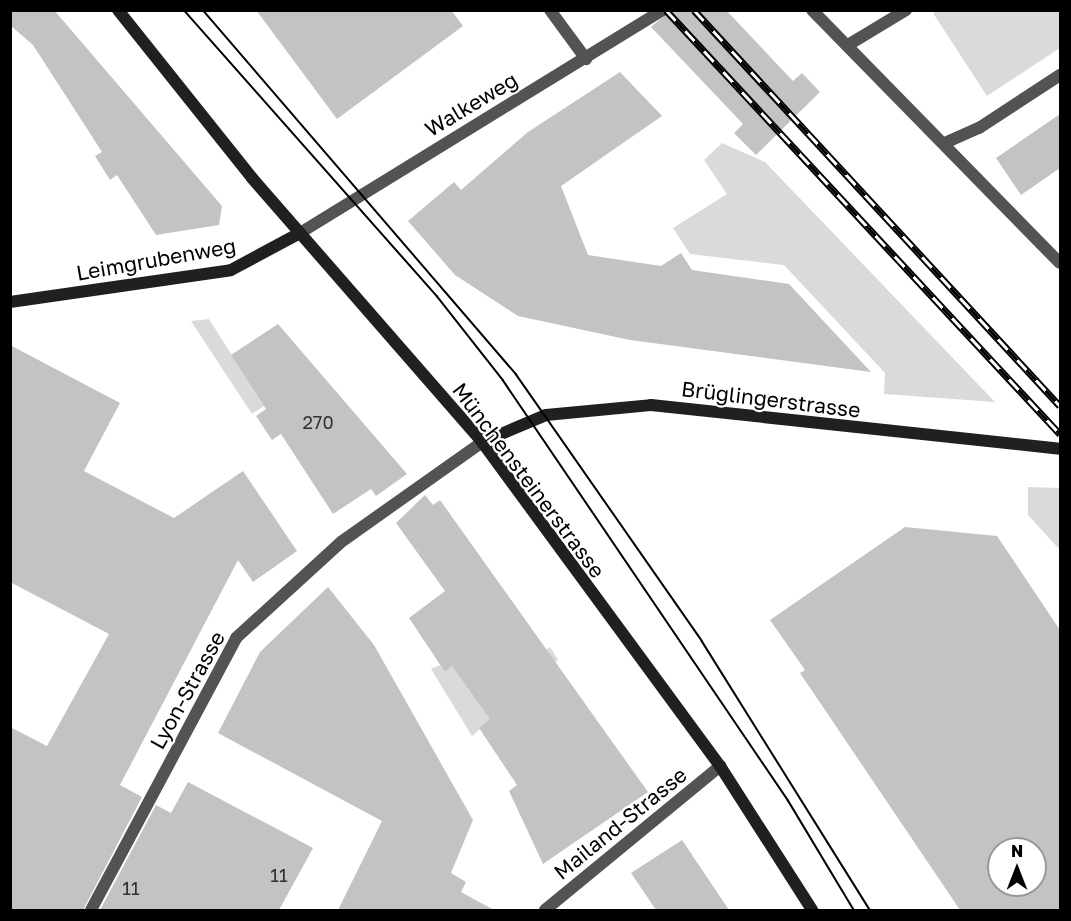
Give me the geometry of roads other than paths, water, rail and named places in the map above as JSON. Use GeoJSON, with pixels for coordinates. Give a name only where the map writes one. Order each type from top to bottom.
{"type":"FeatureCollection","features":[{"type":"Feature","properties":{"kind":"main road","name":"Münchensteinerstrasse"},"geometry":{"type":"LineString","coordinates":[[118,10],[300,233],[482,442],[720,766],[813,910]]}},
{"type":"Feature","properties":{"kind":"main road","name":"Leimgrubenweg"},"geometry":{"type":"LineString","coordinates":[[10,302],[231,270],[300,233]]}},
{"type":"Feature","properties":{"kind":"main road","name":"Brüglingerstrasse"},"geometry":{"type":"LineString","coordinates":[[482,442],[546,415],[622,405],[696,409],[963,441],[1060,448]]}},
{"type":"Feature","properties":{"kind":"street"},"geometry":{"type":"LineString","coordinates":[[550,10],[586,59]]}},
{"type":"Feature","properties":{"kind":"street","name":"Walkeweg"},"geometry":{"type":"LineString","coordinates":[[300,233],[630,33],[663,10]]}},
{"type":"Feature","properties":{"kind":"street"},"geometry":{"type":"LineString","coordinates":[[812,10],[947,142],[1060,263]]}},
{"type":"Feature","properties":{"kind":"street"},"geometry":{"type":"LineString","coordinates":[[848,45],[906,10]]}},
{"type":"Feature","properties":{"kind":"street"},"geometry":{"type":"LineString","coordinates":[[947,142],[979,128],[1060,75]]}},
{"type":"Feature","properties":{"kind":"street","name":"Lyon-Strasse"},"geometry":{"type":"LineString","coordinates":[[91,910],[236,638],[341,542],[482,442]]}},
{"type":"Feature","properties":{"kind":"street","name":"Mailand-Strasse"},"geometry":{"type":"LineString","coordinates":[[545,910],[720,766]]}},
{"type":"Feature","properties":{"kind":"tram line"},"geometry":{"type":"LineString","coordinates":[[184,10],[437,296],[503,380],[788,800],[854,910]]}},
{"type":"Feature","properties":{"kind":"tram line"},"geometry":{"type":"LineString","coordinates":[[203,10],[516,374],[702,641],[870,910]]}},
{"type":"Feature","properties":{"kind":"railway"},"geometry":{"type":"LineString","coordinates":[[666,10],[1060,434]]}},
{"type":"Feature","properties":{"kind":"railway"},"geometry":{"type":"LineString","coordinates":[[694,10],[1060,406]]}}]}
